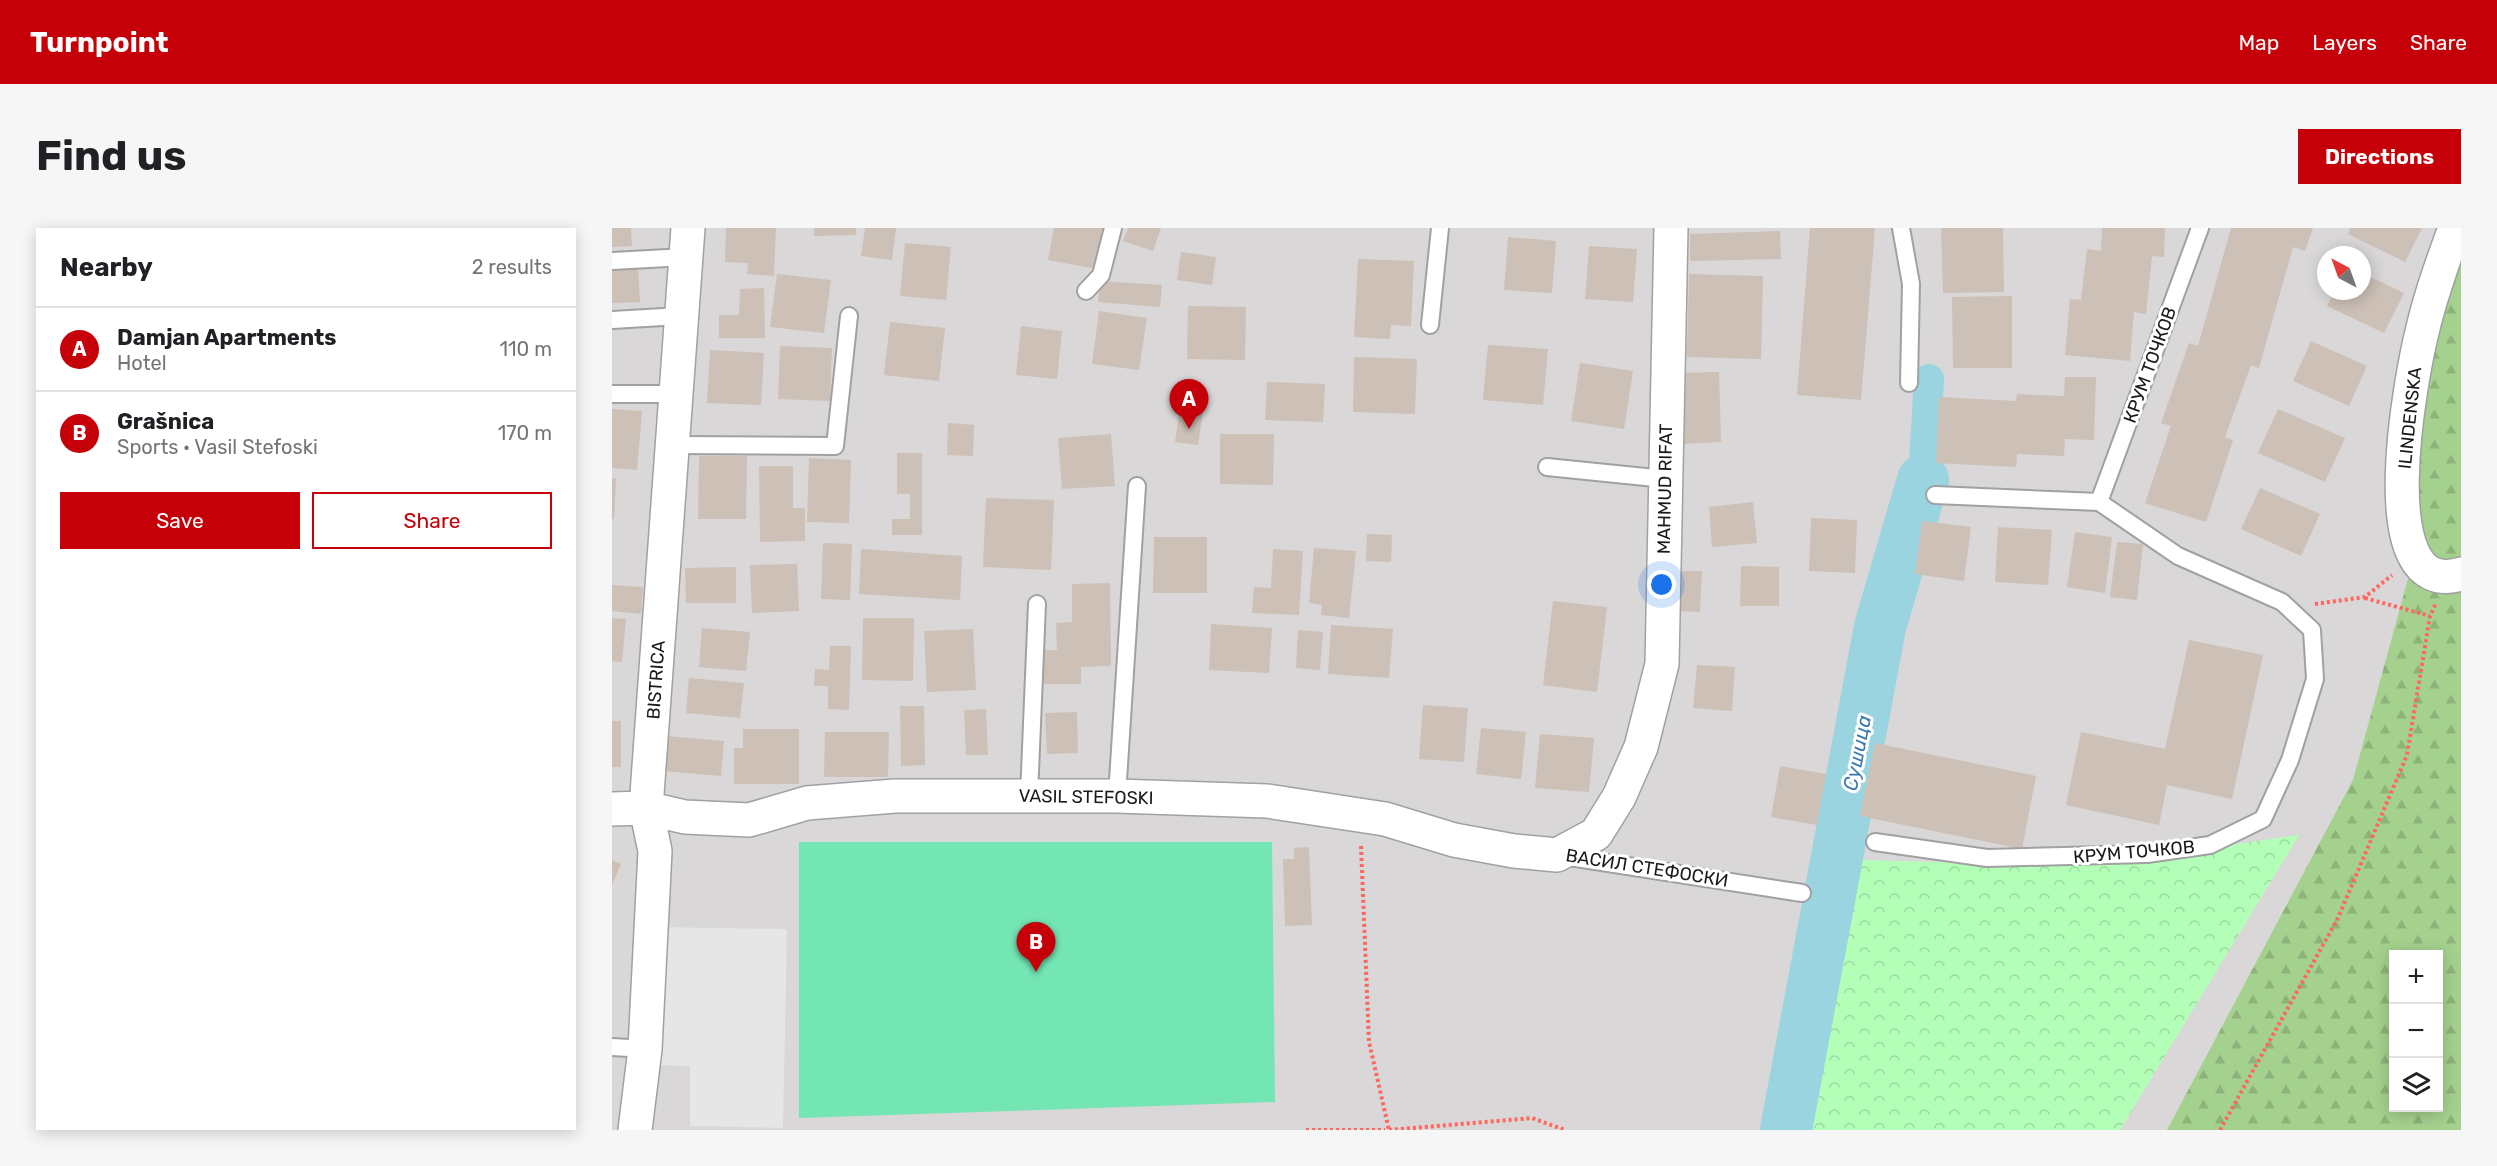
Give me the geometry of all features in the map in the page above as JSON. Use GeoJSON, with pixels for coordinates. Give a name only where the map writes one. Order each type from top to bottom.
{"type":"FeatureCollection","features":[{"type":"Feature","properties":{"kind":"street","name":"MAHMUD RIFAT"},"geometry":{"type":"LineString","coordinates":[[1641,747],[1662,664],[1671,228]]}},
{"type":"Feature","properties":{"kind":"street","name":"ILINDENSKA"},"geometry":{"type":"LineString","coordinates":[[2415,557],[2406,538],[2402,503],[2404,442],[2410,386],[2425,319],[2455,228]]}},
{"type":"Feature","properties":{"kind":"street","name":"BISTRICA"},"geometry":{"type":"LineString","coordinates":[[635,1130],[645,1049],[656,850],[646,808],[687,243]]}},
{"type":"Feature","properties":{"kind":"street"},"geometry":{"type":"LineString","coordinates":[[2415,557],[2429,573],[2455,576]]}},
{"type":"Feature","properties":{"kind":"street","name":"ВАСИЛ СТЕФОСКИ"},"geometry":{"type":"LineString","coordinates":[[1557,855],[1596,834],[1619,797],[1641,747]]}},
{"type":"Feature","properties":{"kind":"street","name":"VASIL STEFOSKI"},"geometry":{"type":"LineString","coordinates":[[612,809],[646,808],[685,818],[749,820],[818,802],[895,796],[1117,796],[1267,801],[1385,819],[1454,840],[1514,851],[1557,855]]}},
{"type":"Feature","properties":{"kind":"lane"},"geometry":{"type":"LineString","coordinates":[[1086,291],[1101,275],[1113,228]]}},
{"type":"Feature","properties":{"kind":"lane"},"geometry":{"type":"LineString","coordinates":[[1430,325],[1440,228]]}},
{"type":"Feature","properties":{"kind":"lane"},"geometry":{"type":"LineString","coordinates":[[1901,228],[1911,284],[1909,383]]}},
{"type":"Feature","properties":{"kind":"lane","name":"КРУМ ТОЧКОВ"},"geometry":{"type":"LineString","coordinates":[[1875,842],[1987,858],[2147,854],[2210,845],[2263,819],[2290,760],[2315,679],[2312,630],[2282,602],[2178,556],[2099,502],[2200,228]]}},
{"type":"Feature","properties":{"kind":"lane"},"geometry":{"type":"LineString","coordinates":[[612,261],[687,243]]}},
{"type":"Feature","properties":{"kind":"lane"},"geometry":{"type":"LineString","coordinates":[[612,320],[680,316]]}},
{"type":"Feature","properties":{"kind":"lane"},"geometry":{"type":"LineString","coordinates":[[672,445],[835,446],[849,316]]}},
{"type":"Feature","properties":{"kind":"lane"},"geometry":{"type":"LineString","coordinates":[[612,394],[675,394]]}},
{"type":"Feature","properties":{"kind":"lane"},"geometry":{"type":"LineString","coordinates":[[1546,467],[1665,478]]}},
{"type":"Feature","properties":{"kind":"lane"},"geometry":{"type":"LineString","coordinates":[[1117,796],[1137,486]]}},
{"type":"Feature","properties":{"kind":"lane"},"geometry":{"type":"LineString","coordinates":[[1935,495],[2099,502]]}},
{"type":"Feature","properties":{"kind":"lane"},"geometry":{"type":"LineString","coordinates":[[1029,796],[1037,604]]}},
{"type":"Feature","properties":{"kind":"lane","name":"ВАСИЛ СТЕФОСКИ"},"geometry":{"type":"LineString","coordinates":[[1557,855],[1802,893]]}},
{"type":"Feature","properties":{"kind":"lane"},"geometry":{"type":"LineString","coordinates":[[612,1047],[645,1049]]}},
{"type":"Feature","properties":{"kind":"path"},"geometry":{"type":"LineString","coordinates":[[2365,597],[2415,557]]}},
{"type":"Feature","properties":{"kind":"path"},"geometry":{"type":"LineString","coordinates":[[2220,1130],[2338,918],[2407,755],[2430,616],[2455,576]]}},
{"type":"Feature","properties":{"kind":"path"},"geometry":{"type":"LineString","coordinates":[[2297,616],[2318,602],[2365,597],[2430,616]]}},
{"type":"Feature","properties":{"kind":"path"},"geometry":{"type":"LineString","coordinates":[[1360,815],[1369,1042],[1388,1130]]}},
{"type":"Feature","properties":{"kind":"path"},"geometry":{"type":"LineString","coordinates":[[1306,1130],[1388,1130],[1532,1118],[1565,1130]]}},
{"type":"Feature","properties":{"kind":"shaded area"},"geometry":{"type":"Polygon","coordinates":[[[612,228],[2461,228],[2461,1130],[612,1130],[612,228]]]}},
{"type":"Feature","properties":{"kind":"shaded area"},"geometry":{"type":"Polygon","coordinates":[[[654,927],[787,929],[783,1128],[690,1126],[690,1066],[651,1065],[654,927]]]}},
{"type":"Feature","properties":{"kind":"green space"},"geometry":{"type":"Polygon","coordinates":[[[2461,228],[2461,1130],[2167,1130],[2353,780],[2414,557],[2402,503],[2461,228]]]}},
{"type":"Feature","properties":{"kind":"green space"},"geometry":{"type":"Polygon","coordinates":[[[2299,835],[2120,1130],[1799,1130],[1859,860],[2083,866],[2299,835]]]}},
{"type":"Feature","properties":{"kind":"green space"},"geometry":{"type":"Polygon","coordinates":[[[799,842],[1272,842],[1275,1102],[799,1118],[799,842]]]}},
{"type":"Feature","properties":{"kind":"building"},"geometry":{"type":"Polygon","coordinates":[[[612,228],[631,228],[632,246],[612,247],[612,228]]]}},
{"type":"Feature","properties":{"kind":"building"},"geometry":{"type":"Polygon","coordinates":[[[726,228],[776,228],[774,276],[747,274],[748,263],[725,262],[726,228]]]}},
{"type":"Feature","properties":{"kind":"building"},"geometry":{"type":"Polygon","coordinates":[[[814,228],[856,228],[856,235],[814,236],[814,228]]]}},
{"type":"Feature","properties":{"kind":"building"},"geometry":{"type":"Polygon","coordinates":[[[865,228],[896,228],[892,260],[861,256],[865,228]]]}},
{"type":"Feature","properties":{"kind":"building"},"geometry":{"type":"Polygon","coordinates":[[[1054,228],[1104,228],[1097,269],[1048,260],[1054,228]]]}},
{"type":"Feature","properties":{"kind":"building"},"geometry":{"type":"Polygon","coordinates":[[[1128,228],[1161,228],[1153,251],[1123,241],[1128,228]]]}},
{"type":"Feature","properties":{"kind":"building"},"geometry":{"type":"Polygon","coordinates":[[[1810,228],[1875,228],[1861,400],[1797,395],[1810,228]]]}},
{"type":"Feature","properties":{"kind":"building"},"geometry":{"type":"Polygon","coordinates":[[[1941,228],[2003,228],[2004,292],[1943,293],[1941,228]]]}},
{"type":"Feature","properties":{"kind":"building"},"geometry":{"type":"Polygon","coordinates":[[[2102,228],[2165,228],[2164,257],[2152,256],[2146,314],[2134,312],[2130,361],[2065,355],[2070,299],[2081,300],[2087,249],[2101,251],[2102,228]]]}},
{"type":"Feature","properties":{"kind":"building"},"geometry":{"type":"Polygon","coordinates":[[[2231,228],[2313,228],[2305,251],[2293,247],[2259,368],[2251,365],[2225,437],[2233,440],[2206,522],[2145,503],[2171,426],[2161,423],[2189,343],[2198,346],[2231,228]]]}},
{"type":"Feature","properties":{"kind":"building"},"geometry":{"type":"Polygon","coordinates":[[[2350,228],[2422,228],[2405,262],[2348,234],[2350,228]]]}},
{"type":"Feature","properties":{"kind":"building"},"geometry":{"type":"Polygon","coordinates":[[[1780,231],[1781,259],[1690,261],[1690,234],[1780,231]]]}},
{"type":"Feature","properties":{"kind":"building"},"geometry":{"type":"Polygon","coordinates":[[[1508,237],[1556,241],[1552,293],[1504,290],[1508,237]]]}},
{"type":"Feature","properties":{"kind":"building"},"geometry":{"type":"Polygon","coordinates":[[[905,243],[951,247],[946,300],[900,296],[905,243]]]}},
{"type":"Feature","properties":{"kind":"building"},"geometry":{"type":"Polygon","coordinates":[[[1589,246],[1637,249],[1633,302],[1585,299],[1589,246]]]}},
{"type":"Feature","properties":{"kind":"building"},"geometry":{"type":"Polygon","coordinates":[[[1181,252],[1216,257],[1212,285],[1177,280],[1181,252]]]}},
{"type":"Feature","properties":{"kind":"building"},"geometry":{"type":"Polygon","coordinates":[[[1358,259],[1414,261],[1411,326],[1391,325],[1390,339],[1354,337],[1358,259]]]}},
{"type":"Feature","properties":{"kind":"building"},"geometry":{"type":"Polygon","coordinates":[[[638,266],[640,302],[612,303],[612,267],[638,266]]]}},
{"type":"Feature","properties":{"kind":"building"},"geometry":{"type":"Polygon","coordinates":[[[777,274],[831,280],[824,333],[770,327],[777,274]]]}},
{"type":"Feature","properties":{"kind":"building"},"geometry":{"type":"Polygon","coordinates":[[[1689,274],[1763,276],[1761,359],[1687,357],[1689,274]]]}},
{"type":"Feature","properties":{"kind":"building"},"geometry":{"type":"Polygon","coordinates":[[[2371,277],[2404,293],[2384,333],[2327,306],[2330,300],[2371,300],[2371,277]]]}},
{"type":"Feature","properties":{"kind":"building"},"geometry":{"type":"Polygon","coordinates":[[[1100,281],[1162,285],[1160,307],[1098,302],[1100,281]]]}},
{"type":"Feature","properties":{"kind":"building"},"geometry":{"type":"Polygon","coordinates":[[[764,288],[765,338],[719,338],[719,315],[739,315],[740,289],[764,288]]]}},
{"type":"Feature","properties":{"kind":"building"},"geometry":{"type":"Polygon","coordinates":[[[2012,296],[2012,368],[1953,368],[1952,297],[2012,296]]]}},
{"type":"Feature","properties":{"kind":"building"},"geometry":{"type":"Polygon","coordinates":[[[1188,306],[1246,307],[1245,360],[1187,359],[1188,306]]]}},
{"type":"Feature","properties":{"kind":"building"},"geometry":{"type":"Polygon","coordinates":[[[1099,311],[1147,318],[1139,370],[1092,364],[1099,311]]]}},
{"type":"Feature","properties":{"kind":"building"},"geometry":{"type":"Polygon","coordinates":[[[890,322],[945,328],[939,381],[884,375],[890,322]]]}},
{"type":"Feature","properties":{"kind":"building"},"geometry":{"type":"Polygon","coordinates":[[[1021,326],[1062,331],[1057,379],[1016,375],[1021,326]]]}},
{"type":"Feature","properties":{"kind":"building"},"geometry":{"type":"Polygon","coordinates":[[[2311,341],[2367,366],[2349,406],[2293,381],[2311,341]]]}},
{"type":"Feature","properties":{"kind":"building"},"geometry":{"type":"Polygon","coordinates":[[[1488,345],[1548,349],[1543,405],[1483,400],[1488,345]]]}},
{"type":"Feature","properties":{"kind":"building"},"geometry":{"type":"Polygon","coordinates":[[[780,346],[832,348],[830,401],[778,399],[780,346]]]}},
{"type":"Feature","properties":{"kind":"building"},"geometry":{"type":"Polygon","coordinates":[[[710,350],[764,353],[761,405],[707,403],[710,350]]]}},
{"type":"Feature","properties":{"kind":"building"},"geometry":{"type":"Polygon","coordinates":[[[1354,357],[1417,359],[1415,414],[1353,412],[1354,357]]]}},
{"type":"Feature","properties":{"kind":"building"},"geometry":{"type":"Polygon","coordinates":[[[1580,363],[1633,371],[1624,429],[1571,421],[1580,363]]]}},
{"type":"Feature","properties":{"kind":"building"},"geometry":{"type":"Polygon","coordinates":[[[1719,372],[1721,442],[1677,444],[1676,373],[1719,372]]]}},
{"type":"Feature","properties":{"kind":"building"},"geometry":{"type":"Polygon","coordinates":[[[2065,377],[2096,377],[2094,440],[2065,439],[2064,456],[2017,454],[2016,467],[1936,463],[1939,397],[2016,401],[2017,394],[2064,396],[2065,377]]]}},
{"type":"Feature","properties":{"kind":"building"},"geometry":{"type":"Polygon","coordinates":[[[1267,382],[1325,384],[1323,422],[1265,420],[1267,382]]]}},
{"type":"Feature","properties":{"kind":"building"},"geometry":{"type":"Polygon","coordinates":[[[1181,401],[1204,404],[1198,445],[1175,442],[1181,401]]]}},
{"type":"Feature","properties":{"kind":"building"},"geometry":{"type":"Polygon","coordinates":[[[612,409],[642,411],[637,470],[612,468],[612,409]]]}},
{"type":"Feature","properties":{"kind":"building"},"geometry":{"type":"Polygon","coordinates":[[[2278,409],[2345,438],[2325,482],[2258,453],[2278,409]]]}},
{"type":"Feature","properties":{"kind":"building"},"geometry":{"type":"Polygon","coordinates":[[[948,423],[974,425],[973,456],[947,455],[948,423]]]}},
{"type":"Feature","properties":{"kind":"building"},"geometry":{"type":"Polygon","coordinates":[[[1111,434],[1115,486],[1062,489],[1058,438],[1111,434]]]}},
{"type":"Feature","properties":{"kind":"building"},"geometry":{"type":"Polygon","coordinates":[[[1220,434],[1274,434],[1273,485],[1220,484],[1220,434]]]}},
{"type":"Feature","properties":{"kind":"building"},"geometry":{"type":"Polygon","coordinates":[[[897,453],[922,453],[922,535],[892,535],[892,519],[910,519],[910,494],[897,494],[897,453]]]}},
{"type":"Feature","properties":{"kind":"building"},"geometry":{"type":"Polygon","coordinates":[[[699,456],[747,456],[746,519],[698,519],[699,456]]]}},
{"type":"Feature","properties":{"kind":"building"},"geometry":{"type":"Polygon","coordinates":[[[809,458],[851,460],[849,523],[807,522],[809,458]]]}},
{"type":"Feature","properties":{"kind":"building"},"geometry":{"type":"Polygon","coordinates":[[[759,466],[793,466],[793,508],[805,508],[805,541],[760,542],[759,466]]]}},
{"type":"Feature","properties":{"kind":"building"},"geometry":{"type":"Polygon","coordinates":[[[612,478],[616,478],[614,519],[612,519],[612,478]]]}},
{"type":"Feature","properties":{"kind":"building"},"geometry":{"type":"Polygon","coordinates":[[[2260,488],[2320,514],[2301,556],[2241,529],[2260,488]]]}},
{"type":"Feature","properties":{"kind":"building"},"geometry":{"type":"Polygon","coordinates":[[[986,498],[1054,500],[1051,570],[983,567],[986,498]]]}},
{"type":"Feature","properties":{"kind":"building"},"geometry":{"type":"Polygon","coordinates":[[[1753,502],[1757,543],[1712,547],[1709,507],[1753,502]]]}},
{"type":"Feature","properties":{"kind":"building"},"geometry":{"type":"Polygon","coordinates":[[[1811,518],[1857,520],[1855,573],[1809,571],[1811,518]]]}},
{"type":"Feature","properties":{"kind":"building"},"geometry":{"type":"Polygon","coordinates":[[[1922,521],[1971,527],[1964,581],[1915,574],[1922,521]]]}},
{"type":"Feature","properties":{"kind":"building"},"geometry":{"type":"Polygon","coordinates":[[[1998,527],[2052,530],[2048,585],[1995,582],[1998,527]]]}},
{"type":"Feature","properties":{"kind":"building"},"geometry":{"type":"Polygon","coordinates":[[[2075,532],[2112,537],[2105,593],[2067,587],[2075,532]]]}},
{"type":"Feature","properties":{"kind":"building"},"geometry":{"type":"Polygon","coordinates":[[[1367,534],[1392,535],[1391,562],[1366,561],[1367,534]]]}},
{"type":"Feature","properties":{"kind":"building"},"geometry":{"type":"Polygon","coordinates":[[[1154,537],[1207,537],[1207,593],[1153,593],[1154,537]]]}},
{"type":"Feature","properties":{"kind":"building"},"geometry":{"type":"Polygon","coordinates":[[[2117,542],[2143,544],[2137,600],[2110,597],[2117,542]]]}},
{"type":"Feature","properties":{"kind":"building"},"geometry":{"type":"Polygon","coordinates":[[[823,543],[852,544],[850,600],[821,599],[823,543]]]}},
{"type":"Feature","properties":{"kind":"building"},"geometry":{"type":"Polygon","coordinates":[[[1314,548],[1356,551],[1349,618],[1321,615],[1322,605],[1309,603],[1314,548]]]}},
{"type":"Feature","properties":{"kind":"building"},"geometry":{"type":"Polygon","coordinates":[[[861,549],[962,556],[960,600],[859,594],[861,549]]]}},
{"type":"Feature","properties":{"kind":"building"},"geometry":{"type":"Polygon","coordinates":[[[1273,549],[1303,551],[1299,615],[1252,613],[1254,587],[1271,588],[1273,549]]]}},
{"type":"Feature","properties":{"kind":"building"},"geometry":{"type":"Polygon","coordinates":[[[797,564],[799,611],[752,613],[750,565],[797,564]]]}},
{"type":"Feature","properties":{"kind":"building"},"geometry":{"type":"Polygon","coordinates":[[[1741,566],[1779,567],[1779,606],[1740,606],[1741,566]]]}},
{"type":"Feature","properties":{"kind":"building"},"geometry":{"type":"Polygon","coordinates":[[[736,567],[736,603],[686,603],[685,568],[736,567]]]}},
{"type":"Feature","properties":{"kind":"building"},"geometry":{"type":"Polygon","coordinates":[[[1675,571],[1702,571],[1700,612],[1674,611],[1675,571]]]}},
{"type":"Feature","properties":{"kind":"building"},"geometry":{"type":"Polygon","coordinates":[[[1110,583],[1111,666],[1081,667],[1081,684],[1043,684],[1043,650],[1057,650],[1056,623],[1072,622],[1072,584],[1110,583]]]}},
{"type":"Feature","properties":{"kind":"building"},"geometry":{"type":"Polygon","coordinates":[[[612,585],[643,587],[641,614],[612,611],[612,585]]]}},
{"type":"Feature","properties":{"kind":"building"},"geometry":{"type":"Polygon","coordinates":[[[1553,601],[1607,607],[1597,692],[1543,685],[1553,601]]]}},
{"type":"Feature","properties":{"kind":"building"},"geometry":{"type":"Polygon","coordinates":[[[612,618],[626,619],[622,662],[612,661],[612,618]]]}},
{"type":"Feature","properties":{"kind":"building"},"geometry":{"type":"Polygon","coordinates":[[[863,618],[914,618],[913,681],[862,680],[863,618]]]}},
{"type":"Feature","properties":{"kind":"building"},"geometry":{"type":"Polygon","coordinates":[[[1211,624],[1272,628],[1269,673],[1209,670],[1211,624]]]}},
{"type":"Feature","properties":{"kind":"building"},"geometry":{"type":"Polygon","coordinates":[[[1331,625],[1393,629],[1389,678],[1328,674],[1331,625]]]}},
{"type":"Feature","properties":{"kind":"building"},"geometry":{"type":"Polygon","coordinates":[[[702,628],[750,632],[746,671],[699,667],[702,628]]]}},
{"type":"Feature","properties":{"kind":"building"},"geometry":{"type":"Polygon","coordinates":[[[973,629],[976,690],[927,692],[924,631],[973,629]]]}},
{"type":"Feature","properties":{"kind":"building"},"geometry":{"type":"Polygon","coordinates":[[[1298,630],[1323,632],[1320,670],[1296,668],[1298,630]]]}},
{"type":"Feature","properties":{"kind":"building"},"geometry":{"type":"Polygon","coordinates":[[[2189,640],[2263,655],[2232,799],[2167,785],[2159,825],[2066,805],[2081,732],[2165,749],[2189,640]]]}},
{"type":"Feature","properties":{"kind":"building"},"geometry":{"type":"Polygon","coordinates":[[[830,646],[851,646],[849,710],[828,709],[828,686],[814,686],[815,669],[829,670],[830,646]]]}},
{"type":"Feature","properties":{"kind":"building"},"geometry":{"type":"Polygon","coordinates":[[[1697,665],[1735,667],[1732,711],[1693,708],[1697,665]]]}},
{"type":"Feature","properties":{"kind":"building"},"geometry":{"type":"Polygon","coordinates":[[[689,678],[744,683],[740,718],[686,713],[689,678]]]}},
{"type":"Feature","properties":{"kind":"building"},"geometry":{"type":"Polygon","coordinates":[[[1423,705],[1468,708],[1464,762],[1419,759],[1423,705]]]}},
{"type":"Feature","properties":{"kind":"building"},"geometry":{"type":"Polygon","coordinates":[[[900,706],[924,706],[925,765],[901,766],[900,706]]]}},
{"type":"Feature","properties":{"kind":"building"},"geometry":{"type":"Polygon","coordinates":[[[986,709],[988,755],[966,755],[964,710],[986,709]]]}},
{"type":"Feature","properties":{"kind":"building"},"geometry":{"type":"Polygon","coordinates":[[[1077,712],[1078,753],[1047,754],[1045,713],[1077,712]]]}},
{"type":"Feature","properties":{"kind":"building"},"geometry":{"type":"Polygon","coordinates":[[[612,721],[621,721],[621,767],[612,767],[612,721]]]}},
{"type":"Feature","properties":{"kind":"building"},"geometry":{"type":"Polygon","coordinates":[[[1481,728],[1526,732],[1521,779],[1476,774],[1481,728]]]}},
{"type":"Feature","properties":{"kind":"building"},"geometry":{"type":"Polygon","coordinates":[[[743,729],[799,729],[799,784],[734,784],[734,748],[743,748],[743,729]]]}},
{"type":"Feature","properties":{"kind":"building"},"geometry":{"type":"Polygon","coordinates":[[[825,732],[889,732],[888,777],[824,777],[825,732]]]}},
{"type":"Feature","properties":{"kind":"building"},"geometry":{"type":"Polygon","coordinates":[[[1540,734],[1594,738],[1589,792],[1535,788],[1540,734]]]}},
{"type":"Feature","properties":{"kind":"building"},"geometry":{"type":"Polygon","coordinates":[[[667,736],[724,741],[721,776],[663,771],[667,736]]]}},
{"type":"Feature","properties":{"kind":"building"},"geometry":{"type":"Polygon","coordinates":[[[1875,743],[2036,776],[2022,849],[1860,816],[1875,743]]]}},
{"type":"Feature","properties":{"kind":"building"},"geometry":{"type":"Polygon","coordinates":[[[1780,766],[1826,774],[1817,825],[1771,817],[1780,766]]]}},
{"type":"Feature","properties":{"kind":"building"},"geometry":{"type":"Polygon","coordinates":[[[1309,847],[1312,925],[1285,926],[1283,859],[1294,859],[1294,848],[1309,847]]]}},
{"type":"Feature","properties":{"kind":"building"},"geometry":{"type":"Polygon","coordinates":[[[612,860],[621,864],[612,885],[612,860]]]}},
{"type":"Feature","properties":{"kind":"waterway","name":"Сушица"},"geometry":{"type":"LineString","coordinates":[[1923,480],[1929,379]]}},
{"type":"Feature","properties":{"kind":"waterway","name":"Сушица"},"geometry":{"type":"LineString","coordinates":[[1786,1130],[1880,627],[1923,480]]}},
{"type":"Feature","properties":{"kind":"place","name":"Damjan Apartments"},"geometry":{"type":"Point","coordinates":[1189,429]}},
{"type":"Feature","properties":{"kind":"place","name":"Grašnica"},"geometry":{"type":"Point","coordinates":[1036,972]}}]}
